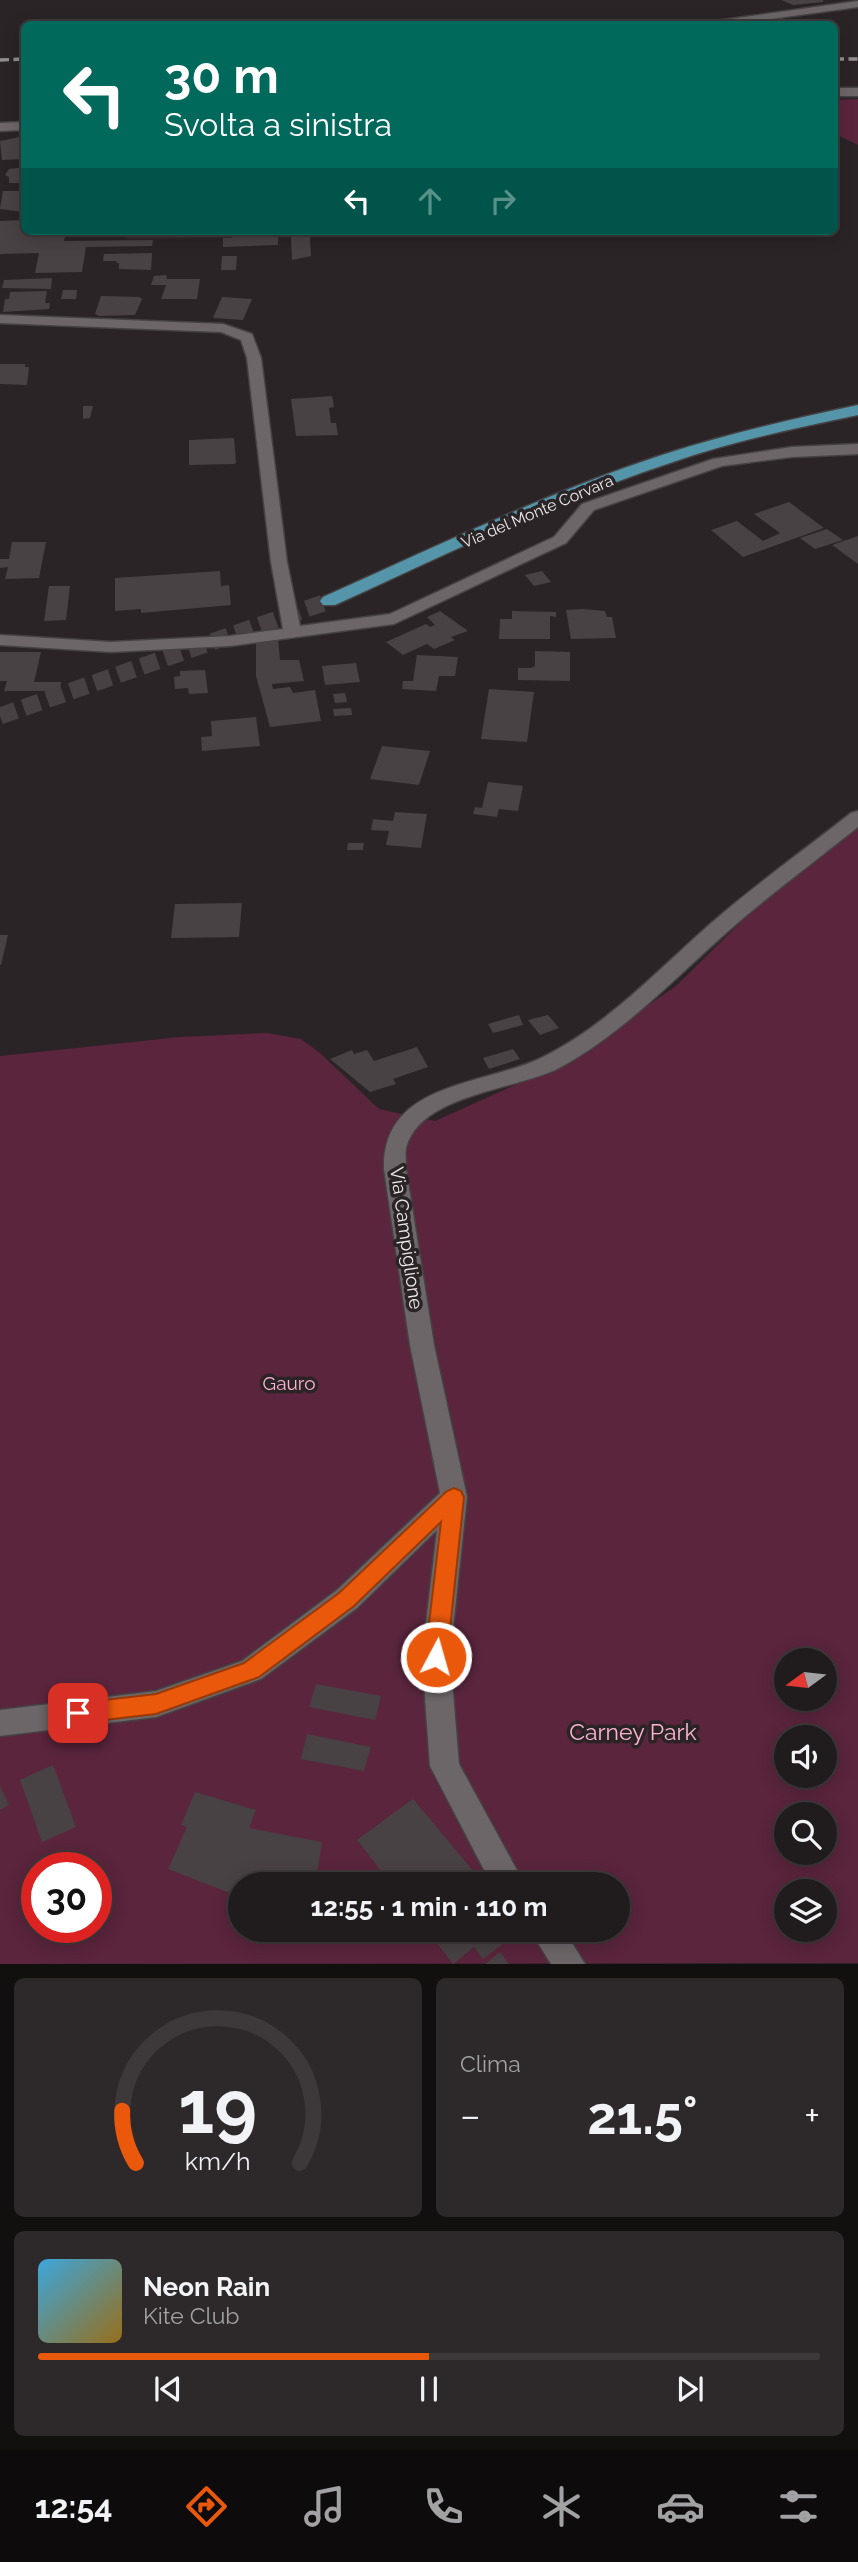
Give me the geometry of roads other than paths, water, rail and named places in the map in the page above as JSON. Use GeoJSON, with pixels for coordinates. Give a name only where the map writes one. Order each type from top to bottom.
{"type":"FeatureCollection","features":[{"type":"Feature","properties":{"kind":"main road","name":"Via del Monte Corvara"},"geometry":{"type":"LineString","coordinates":[[329,601],[552,502],[643,467],[790,424],[858,410]]}},
{"type":"Feature","properties":{"kind":"main road","name":"Via del Monte Corvara"},"geometry":{"type":"LineString","coordinates":[[751,436],[858,422]]}},
{"type":"Feature","properties":{"kind":"street"},"geometry":{"type":"LineString","coordinates":[[734,21],[858,4]]}},
{"type":"Feature","properties":{"kind":"street"},"geometry":{"type":"LineString","coordinates":[[838,92],[858,92]]}},
{"type":"Feature","properties":{"kind":"street"},"geometry":{"type":"LineString","coordinates":[[0,127],[21,126]]}},
{"type":"Feature","properties":{"kind":"street"},"geometry":{"type":"LineString","coordinates":[[0,319],[223,328],[247,337],[254,358],[277,549],[293,634]]}},
{"type":"Feature","properties":{"kind":"street"},"geometry":{"type":"LineString","coordinates":[[0,640],[111,647],[293,634],[394,619],[560,540],[588,507],[643,486],[719,462],[792,452],[858,449]]}},
{"type":"Feature","properties":{"kind":"street","name":"Via Campiglione"},"geometry":{"type":"LineString","coordinates":[[501,1872],[445,1766],[436,1657],[454,1497],[422,1345],[395,1169],[395,1148],[404,1128],[419,1112],[441,1100],[550,1063],[606,1026],[742,909],[858,817]]}},
{"type":"Feature","properties":{"kind":"street"},"geometry":{"type":"LineString","coordinates":[[0,1723],[156,1704],[251,1670],[347,1599],[454,1497]]}},
{"type":"Feature","properties":{"kind":"street"},"geometry":{"type":"LineString","coordinates":[[554,1942],[570,1964]]}},
{"type":"Feature","properties":{"kind":"tunnel"},"geometry":{"type":"LineString","coordinates":[[0,716],[329,601]]}},
{"type":"Feature","properties":{"kind":"railway"},"geometry":{"type":"LineString","coordinates":[[0,60],[21,59]]}},
{"type":"Feature","properties":{"kind":"railway"},"geometry":{"type":"LineString","coordinates":[[838,59],[858,59]]}},
{"type":"Feature","properties":{"kind":"park label","name":"Gauro"},"geometry":{"type":"Point","coordinates":[289,1383]}},
{"type":"Feature","properties":{"kind":"park label","name":"Carney Park"},"geometry":{"type":"Point","coordinates":[633,1732]}}]}
